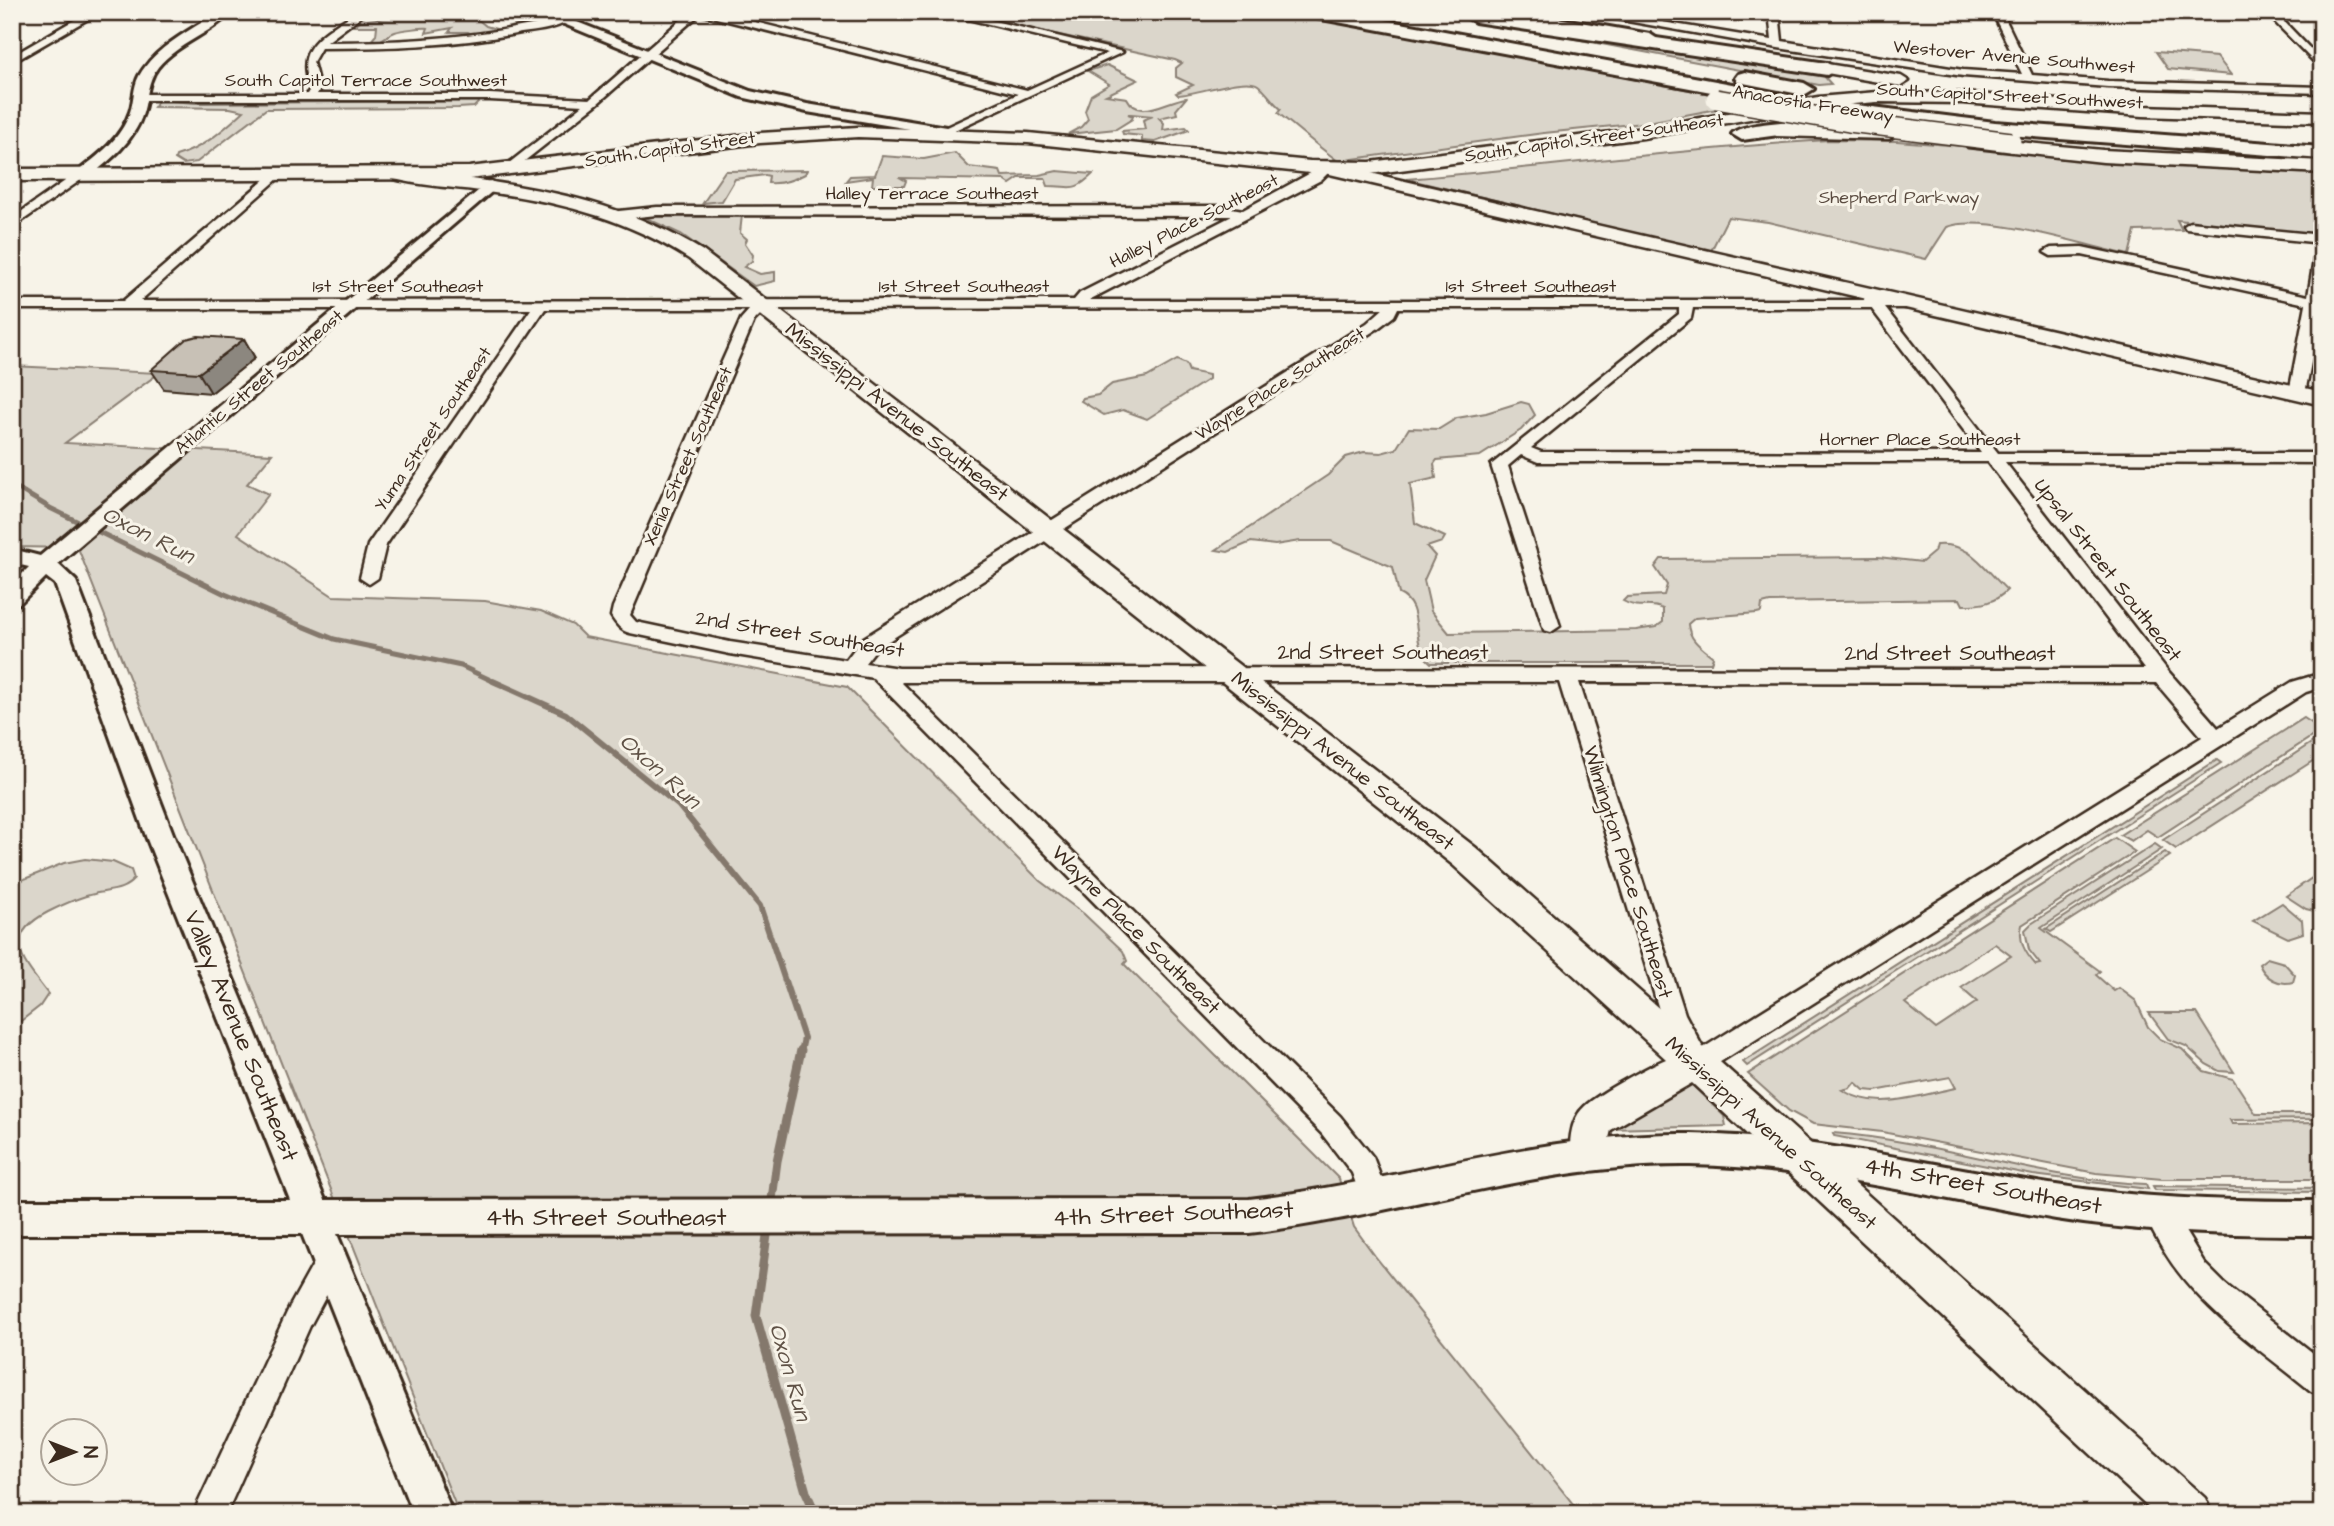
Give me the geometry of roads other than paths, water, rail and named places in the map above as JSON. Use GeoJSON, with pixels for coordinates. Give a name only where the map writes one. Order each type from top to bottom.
{"type":"FeatureCollection","features":[{"type":"Feature","properties":{"kind":"highway"},"geometry":{"type":"LineString","coordinates":[[1295,12],[1538,65],[1849,122],[2011,142],[2322,165]]}},
{"type":"Feature","properties":{"kind":"highway","name":"Anacostia Freeway"},"geometry":{"type":"LineString","coordinates":[[1311,12],[1824,107],[1973,126],[2322,153]]}},
{"type":"Feature","properties":{"kind":"highway","name":"Anacostia Freeway"},"geometry":{"type":"LineString","coordinates":[[1414,12],[1804,89],[1890,103],[2000,116],[2322,137]]}},
{"type":"Feature","properties":{"kind":"highway"},"geometry":{"type":"LineString","coordinates":[[1457,14],[1827,69]]}},
{"type":"Feature","properties":{"kind":"highway"},"geometry":{"type":"LineString","coordinates":[[1742,134],[1800,126],[1859,124],[2183,143]]}},
{"type":"Feature","properties":{"kind":"main road"},"geometry":{"type":"LineString","coordinates":[[1827,69],[1916,83],[2015,93]]}},
{"type":"Feature","properties":{"kind":"main road","name":"South Capitol Street Southwest"},"geometry":{"type":"LineString","coordinates":[[1327,168],[1352,162],[1652,124],[1832,93],[1910,88],[2141,102],[2322,108]]}},
{"type":"Feature","properties":{"kind":"main road","name":"South Capitol Street Southeast"},"geometry":{"type":"LineString","coordinates":[[1327,168],[1370,168],[1438,160],[1661,131],[1818,102],[1885,96],[1962,98],[2151,112],[2322,117]]}},
{"type":"Feature","properties":{"kind":"main road","name":"South Capitol Street"},"geometry":{"type":"LineString","coordinates":[[12,175],[400,175],[509,170],[693,144],[811,133],[946,131],[1327,168]]}},
{"type":"Feature","properties":{"kind":"main road"},"geometry":{"type":"LineString","coordinates":[[1438,160],[1742,134],[1853,131],[2071,153],[2322,165]]}},
{"type":"Feature","properties":{"kind":"main road"},"geometry":{"type":"LineString","coordinates":[[1327,168],[1871,298],[1917,304],[2322,399]]}},
{"type":"Feature","properties":{"kind":"main road","name":"Atlantic Street Southeast"},"geometry":{"type":"LineString","coordinates":[[489,186],[509,170]]}},
{"type":"Feature","properties":{"kind":"main road","name":"Mississippi Avenue Southeast"},"geometry":{"type":"LineString","coordinates":[[400,175],[561,198],[619,215],[689,250],[1464,856],[1698,1065],[2189,1514]]}},
{"type":"Feature","properties":{"kind":"main road"},"geometry":{"type":"LineString","coordinates":[[1587,1154],[1592,1127],[1598,1118],[1674,1073],[1698,1065]]}},
{"type":"Feature","properties":{"kind":"street"},"geometry":{"type":"LineString","coordinates":[[12,60],[95,12]]}},
{"type":"Feature","properties":{"kind":"street"},"geometry":{"type":"LineString","coordinates":[[12,225],[107,154],[128,131],[136,115],[144,77],[156,62],[226,12]]}},
{"type":"Feature","properties":{"kind":"street"},"geometry":{"type":"LineString","coordinates":[[310,97],[315,89],[308,61],[319,45],[362,12]]}},
{"type":"Feature","properties":{"kind":"street"},"geometry":{"type":"LineString","coordinates":[[541,12],[733,89],[807,108],[946,131],[1118,52],[944,12]]}},
{"type":"Feature","properties":{"kind":"street"},"geometry":{"type":"LineString","coordinates":[[509,170],[593,102],[696,12]]}},
{"type":"Feature","properties":{"kind":"street"},"geometry":{"type":"LineString","coordinates":[[703,12],[1028,93]]}},
{"type":"Feature","properties":{"kind":"street"},"geometry":{"type":"LineString","coordinates":[[1500,12],[1827,69]]}},
{"type":"Feature","properties":{"kind":"street","name":"Westover Avenue Southwest"},"geometry":{"type":"LineString","coordinates":[[1582,12],[1697,27],[1778,45],[1905,66],[2029,79],[2322,90]]}},
{"type":"Feature","properties":{"kind":"street"},"geometry":{"type":"LineString","coordinates":[[1774,12],[1778,45]]}},
{"type":"Feature","properties":{"kind":"street"},"geometry":{"type":"LineString","coordinates":[[1997,12],[2029,79]]}},
{"type":"Feature","properties":{"kind":"street"},"geometry":{"type":"LineString","coordinates":[[2270,12],[2322,67]]}},
{"type":"Feature","properties":{"kind":"street"},"geometry":{"type":"LineString","coordinates":[[319,45],[454,43],[512,34],[562,21]]}},
{"type":"Feature","properties":{"kind":"street","name":"South Capitol Terrace Southwest"},"geometry":{"type":"LineString","coordinates":[[139,97],[489,97],[593,102]]}},
{"type":"Feature","properties":{"kind":"street"},"geometry":{"type":"LineString","coordinates":[[807,108],[829,118],[821,129],[811,133]]}},
{"type":"Feature","properties":{"kind":"street","name":"Halley Place Southeast"},"geometry":{"type":"LineString","coordinates":[[1078,305],[1085,296],[1317,177],[1327,168]]}},
{"type":"Feature","properties":{"kind":"street"},"geometry":{"type":"LineString","coordinates":[[128,304],[275,175]]}},
{"type":"Feature","properties":{"kind":"street","name":"Atlantic Street Southeast"},"geometry":{"type":"LineString","coordinates":[[12,598],[53,557],[122,497],[489,186]]}},
{"type":"Feature","properties":{"kind":"street","name":"Halley Terrace Southeast"},"geometry":{"type":"LineString","coordinates":[[619,215],[657,211],[1220,210],[1244,214]]}},
{"type":"Feature","properties":{"kind":"street"},"geometry":{"type":"LineString","coordinates":[[2190,226],[2322,239]]}},
{"type":"Feature","properties":{"kind":"street"},"geometry":{"type":"LineString","coordinates":[[2051,251],[2082,251],[2318,302]]}},
{"type":"Feature","properties":{"kind":"street"},"geometry":{"type":"LineString","coordinates":[[2297,393],[2318,302],[2322,254]]}},
{"type":"Feature","properties":{"kind":"street","name":"1st Street Southeast"},"geometry":{"type":"LineString","coordinates":[[12,305],[1686,305],[1871,298]]}},
{"type":"Feature","properties":{"kind":"street","name":"Upsal Street Southeast"},"geometry":{"type":"LineString","coordinates":[[1871,298],[2161,676],[2192,715],[2216,738]]}},
{"type":"Feature","properties":{"kind":"street","name":"Wayne Place Southeast"},"geometry":{"type":"LineString","coordinates":[[850,668],[869,645],[1378,321],[1389,313],[1392,305]]}},
{"type":"Feature","properties":{"kind":"street"},"geometry":{"type":"LineString","coordinates":[[1551,626],[1499,465],[1686,315],[1686,305]]}},
{"type":"Feature","properties":{"kind":"street","name":"Yuma Street Southeast"},"geometry":{"type":"LineString","coordinates":[[369,578],[377,545],[540,306]]}},
{"type":"Feature","properties":{"kind":"street","name":"Xenia Street Southeast"},"geometry":{"type":"LineString","coordinates":[[620,611],[748,319],[761,306]]}},
{"type":"Feature","properties":{"kind":"street","name":"Horner Place Southeast"},"geometry":{"type":"LineString","coordinates":[[1520,449],[1538,457],[2322,458]]}},
{"type":"Feature","properties":{"kind":"street"},"geometry":{"type":"LineString","coordinates":[[12,556],[53,557]]}},
{"type":"Feature","properties":{"kind":"street","name":"Valley Avenue Southeast"},"geometry":{"type":"LineString","coordinates":[[53,557],[65,581],[160,839],[433,1514]]}},
{"type":"Feature","properties":{"kind":"street","name":"2nd Street Southeast"},"geometry":{"type":"LineString","coordinates":[[620,611],[624,624],[637,630],[881,674],[2161,676]]}},
{"type":"Feature","properties":{"kind":"street","name":"Wayne Place Southeast"},"geometry":{"type":"LineString","coordinates":[[881,674],[1331,1125],[1363,1166],[1374,1197]]}},
{"type":"Feature","properties":{"kind":"street","name":"Wilmington Place Southeast"},"geometry":{"type":"LineString","coordinates":[[1567,675],[1672,1016],[1698,1065]]}},
{"type":"Feature","properties":{"kind":"street"},"geometry":{"type":"LineString","coordinates":[[1698,1065],[2216,738],[2300,687],[2321,680]]}},
{"type":"Feature","properties":{"kind":"street","name":"4th Street Southeast"},"geometry":{"type":"LineString","coordinates":[[12,1217],[1249,1216],[1316,1209],[1587,1154],[1706,1150],[1797,1156],[1868,1165],[2055,1202],[2159,1215],[2322,1218]]}},
{"type":"Feature","properties":{"kind":"street"},"geometry":{"type":"LineString","coordinates":[[2159,1215],[2183,1257],[2215,1294],[2322,1380]]}},
{"type":"Feature","properties":{"kind":"street"},"geometry":{"type":"LineString","coordinates":[[209,1514],[300,1316],[330,1262]]}},
{"type":"Feature","properties":{"kind":"waterway","name":"Oxon Run"},"geometry":{"type":"LineString","coordinates":[[12,485],[50,508],[225,594],[334,639],[461,666],[497,683]]}},
{"type":"Feature","properties":{"kind":"waterway","name":"Oxon Run"},"geometry":{"type":"LineString","coordinates":[[493,681],[566,714],[679,806],[760,906],[804,1038],[801,1052]]}},
{"type":"Feature","properties":{"kind":"waterway","name":"Oxon Run"},"geometry":{"type":"LineString","coordinates":[[771,1207],[777,1161],[801,1050]]}},
{"type":"Feature","properties":{"kind":"waterway","name":"Oxon Run"},"geometry":{"type":"LineString","coordinates":[[768,1228],[756,1316],[806,1492],[816,1514]]}},
{"type":"Feature","properties":{"kind":"park label","name":"Shepherd Parkway"},"geometry":{"type":"Point","coordinates":[1899,197]}}]}
